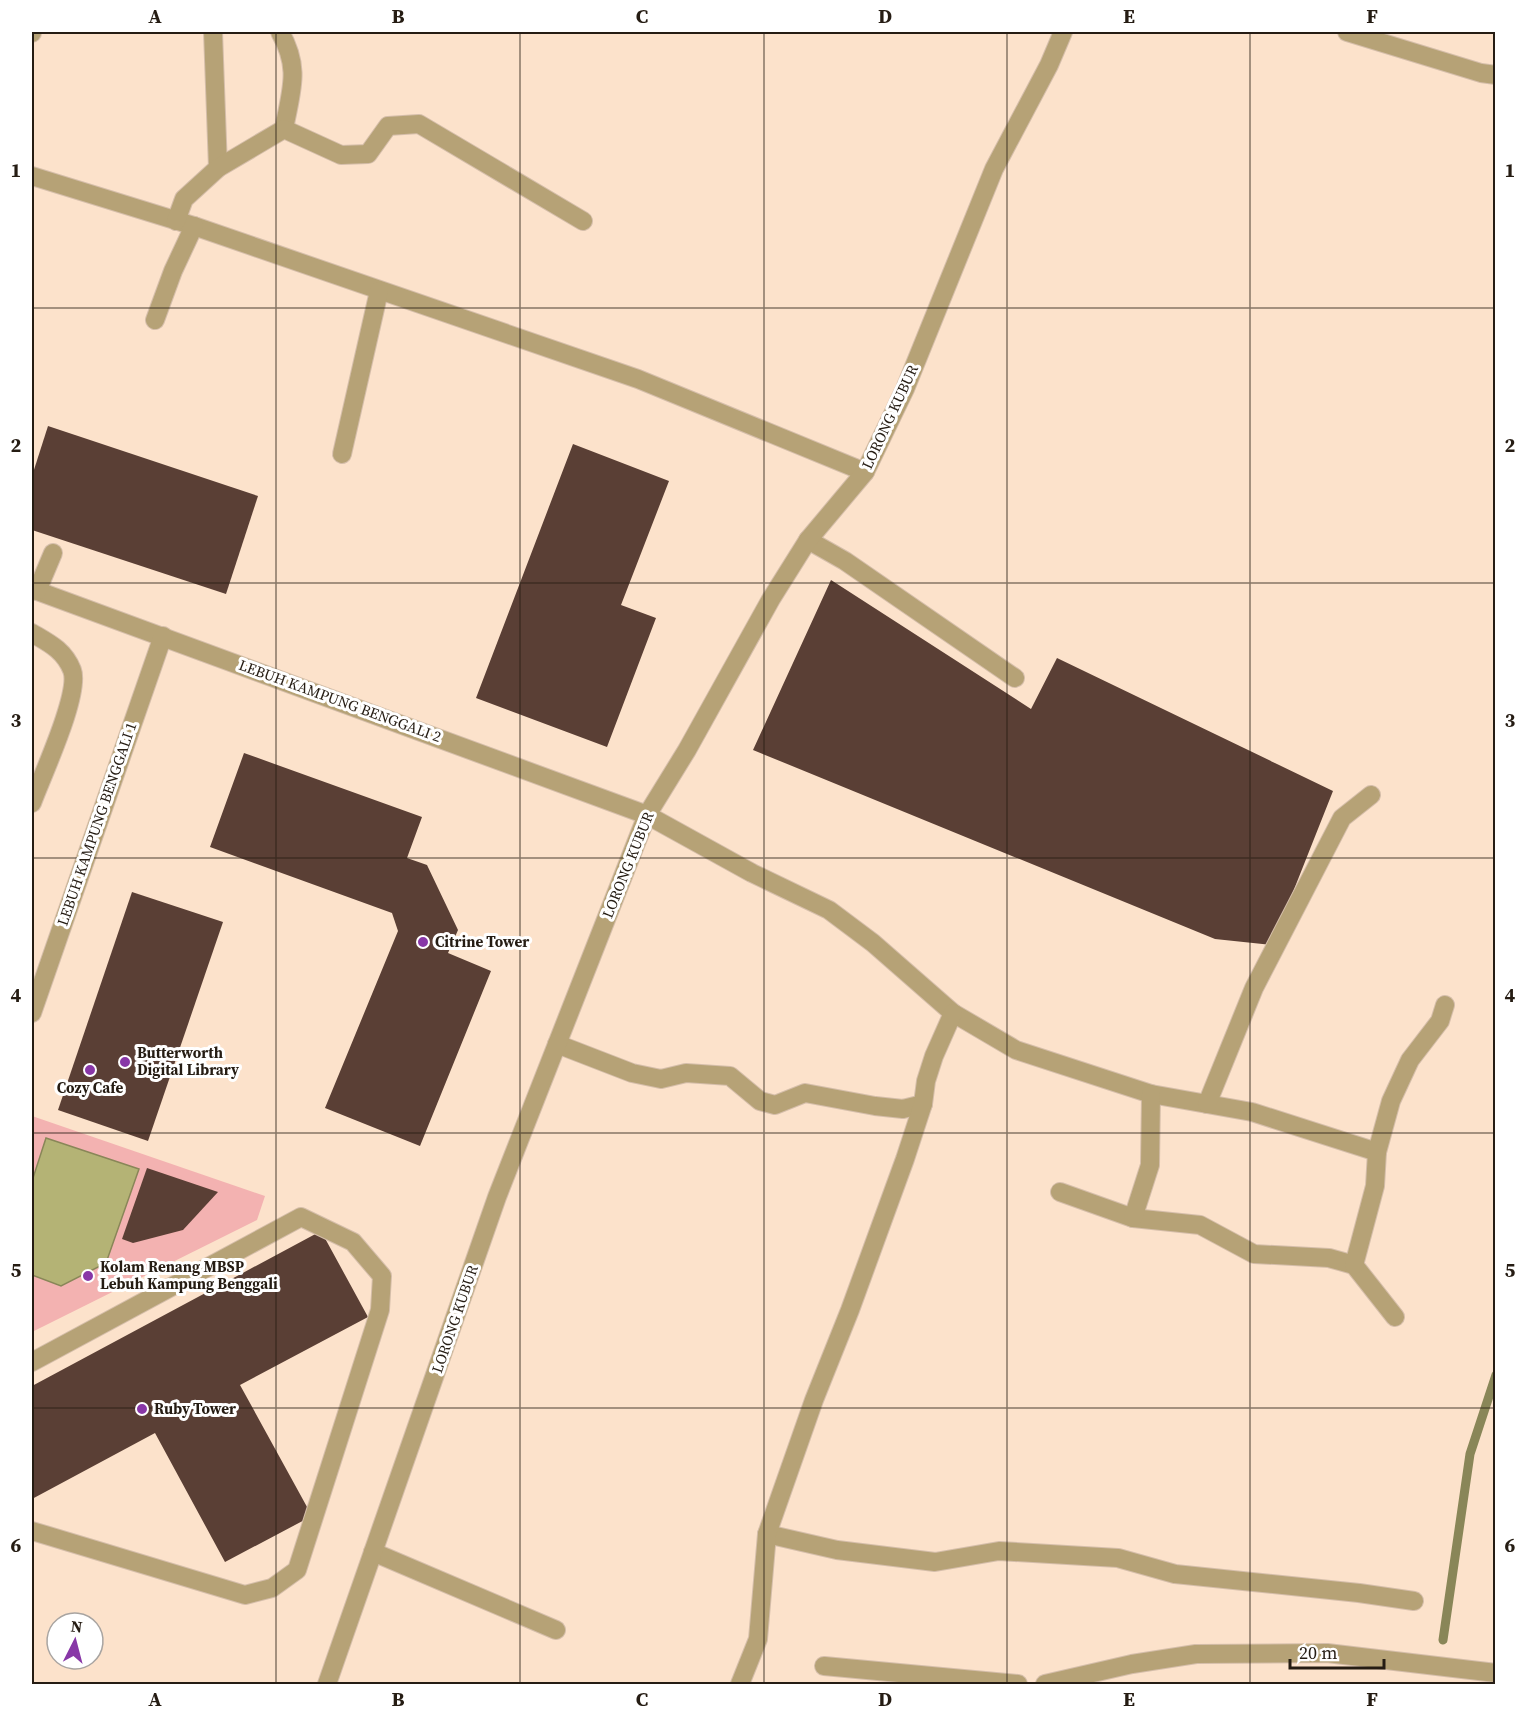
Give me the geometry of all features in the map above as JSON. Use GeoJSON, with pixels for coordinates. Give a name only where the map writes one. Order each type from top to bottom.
{"type":"FeatureCollection","features":[{"type":"Feature","properties":{"kind":"street"},"geometry":{"type":"LineString","coordinates":[[213,32],[218,168]]}},
{"type":"Feature","properties":{"kind":"street"},"geometry":{"type":"LineString","coordinates":[[176,221],[184,199],[218,168],[284,129],[294,75],[288,45],[280,32]]}},
{"type":"Feature","properties":{"kind":"street","name":"LORONG KUBUR"},"geometry":{"type":"LineString","coordinates":[[327,1684],[497,1197],[647,815],[687,750],[771,599],[808,540],[866,472],[906,389],[994,169],[1049,65],[1063,32]]}},
{"type":"Feature","properties":{"kind":"street"},"geometry":{"type":"LineString","coordinates":[[1347,32],[1481,73],[1496,75]]}},
{"type":"Feature","properties":{"kind":"street"},"geometry":{"type":"LineString","coordinates":[[284,129],[341,155],[368,154],[388,126],[419,124],[583,221]]}},
{"type":"Feature","properties":{"kind":"street"},"geometry":{"type":"LineString","coordinates":[[32,176],[194,226],[638,379],[866,472]]}},
{"type":"Feature","properties":{"kind":"street"},"geometry":{"type":"LineString","coordinates":[[155,320],[173,271],[194,226]]}},
{"type":"Feature","properties":{"kind":"street"},"geometry":{"type":"LineString","coordinates":[[342,454],[379,291]]}},
{"type":"Feature","properties":{"kind":"street"},"geometry":{"type":"LineString","coordinates":[[808,540],[845,561],[1015,678]]}},
{"type":"Feature","properties":{"kind":"street"},"geometry":{"type":"LineString","coordinates":[[34,590],[54,553]]}},
{"type":"Feature","properties":{"kind":"street","name":"LEBUH KAMPUNG BENGGALI 2"},"geometry":{"type":"LineString","coordinates":[[34,590],[647,815],[752,873],[829,910],[873,943],[953,1013],[1016,1050],[1151,1094],[1252,1112],[1377,1152]]}},
{"type":"Feature","properties":{"kind":"street"},"geometry":{"type":"LineString","coordinates":[[32,633],[60,650],[73,672],[71,700],[32,804]]}},
{"type":"Feature","properties":{"kind":"street","name":"LEBUH KAMPUNG BENGGALI 1"},"geometry":{"type":"LineString","coordinates":[[32,1013],[163,636]]}},
{"type":"Feature","properties":{"kind":"street"},"geometry":{"type":"LineString","coordinates":[[1206,1104],[1254,988],[1342,818],[1371,795]]}},
{"type":"Feature","properties":{"kind":"street"},"geometry":{"type":"LineString","coordinates":[[1354,1265],[1375,1186],[1377,1152],[1391,1101],[1410,1060],[1440,1021],[1445,1005]]}},
{"type":"Feature","properties":{"kind":"street"},"geometry":{"type":"LineString","coordinates":[[740,1684],[759,1639],[767,1534],[923,1104],[926,1081],[934,1056],[953,1013]]}},
{"type":"Feature","properties":{"kind":"street"},"geometry":{"type":"LineString","coordinates":[[557,1044],[633,1073],[661,1079],[686,1073],[730,1076],[760,1101],[775,1105],[805,1093],[903,1109],[923,1104]]}},
{"type":"Feature","properties":{"kind":"street"},"geometry":{"type":"LineString","coordinates":[[1133,1218],[1150,1165],[1151,1094]]}},
{"type":"Feature","properties":{"kind":"street"},"geometry":{"type":"LineString","coordinates":[[1060,1192],[1133,1218],[1200,1225],[1254,1254],[1329,1258],[1354,1265],[1395,1317]]}},
{"type":"Feature","properties":{"kind":"street"},"geometry":{"type":"LineString","coordinates":[[32,1362],[301,1217],[354,1242],[382,1276],[380,1310],[297,1570],[272,1588],[245,1595],[32,1531]]}},
{"type":"Feature","properties":{"kind":"street"},"geometry":{"type":"LineString","coordinates":[[767,1534],[837,1550],[935,1562],[999,1551],[1118,1558],[1175,1574],[1414,1601]]}},
{"type":"Feature","properties":{"kind":"street"},"geometry":{"type":"LineString","coordinates":[[373,1552],[556,1630]]}},
{"type":"Feature","properties":{"kind":"street"},"geometry":{"type":"LineString","coordinates":[[1045,1684],[1132,1664],[1196,1654],[1328,1653],[1496,1673]]}},
{"type":"Feature","properties":{"kind":"street"},"geometry":{"type":"LineString","coordinates":[[824,1666],[1018,1684]]}},
{"type":"Feature","properties":{"kind":"shaded area","name":"Kolam Renang MBSP Lebuh Kampung Benggali"},"geometry":{"type":"Polygon","coordinates":[[[32,1116],[265,1196],[257,1220],[32,1332],[32,1116]]]}},
{"type":"Feature","properties":{"kind":"shaded area"},"geometry":{"type":"Polygon","coordinates":[[[46,1138],[139,1169],[106,1263],[61,1286],[32,1275],[32,1181],[46,1138]]]}},
{"type":"Feature","properties":{"kind":"building"},"geometry":{"type":"Polygon","coordinates":[[[48,426],[258,496],[226,594],[32,530],[32,476],[48,426]]]}},
{"type":"Feature","properties":{"kind":"building"},"geometry":{"type":"Polygon","coordinates":[[[573,444],[669,481],[621,605],[656,618],[607,747],[476,698],[573,444]]]}},
{"type":"Feature","properties":{"kind":"building"},"geometry":{"type":"Polygon","coordinates":[[[831,580],[1031,709],[1057,658],[1333,791],[1272,945],[1215,939],[753,750],[831,580]]]}},
{"type":"Feature","properties":{"kind":"building","name":"Citrine Tower"},"geometry":{"type":"Polygon","coordinates":[[[244,753],[422,817],[407,858],[427,865],[458,930],[448,953],[491,971],[420,1146],[325,1108],[398,931],[392,913],[210,847],[244,753]]]}},
{"type":"Feature","properties":{"kind":"building","name":"Butterworth Digital Library"},"geometry":{"type":"Polygon","coordinates":[[[132,892],[223,922],[148,1141],[58,1110],[132,892]]]}},
{"type":"Feature","properties":{"kind":"building"},"geometry":{"type":"Polygon","coordinates":[[[147,1168],[218,1192],[183,1230],[133,1243],[122,1239],[147,1168]]]}},
{"type":"Feature","properties":{"kind":"building","name":"Ruby Tower"},"geometry":{"type":"Polygon","coordinates":[[[321,1231],[368,1317],[240,1385],[312,1516],[225,1562],[155,1433],[32,1499],[32,1386],[321,1231]]]}},
{"type":"Feature","properties":{"kind":"waterway"},"geometry":{"type":"LineString","coordinates":[[1443,1640],[1470,1454],[1496,1375]]}},
{"type":"Feature","properties":{"kind":"place","name":"Citrine Tower"},"geometry":{"type":"Point","coordinates":[423,942]}},
{"type":"Feature","properties":{"kind":"place","name":"Butterworth Digital Library"},"geometry":{"type":"Point","coordinates":[125,1062]}},
{"type":"Feature","properties":{"kind":"place","name":"Cozy Cafe"},"geometry":{"type":"Point","coordinates":[90,1070]}},
{"type":"Feature","properties":{"kind":"place","name":"Kolam Renang MBSP Lebuh Kampung Benggali"},"geometry":{"type":"Point","coordinates":[88,1276]}},
{"type":"Feature","properties":{"kind":"place","name":"Ruby Tower"},"geometry":{"type":"Point","coordinates":[142,1409]}}]}
